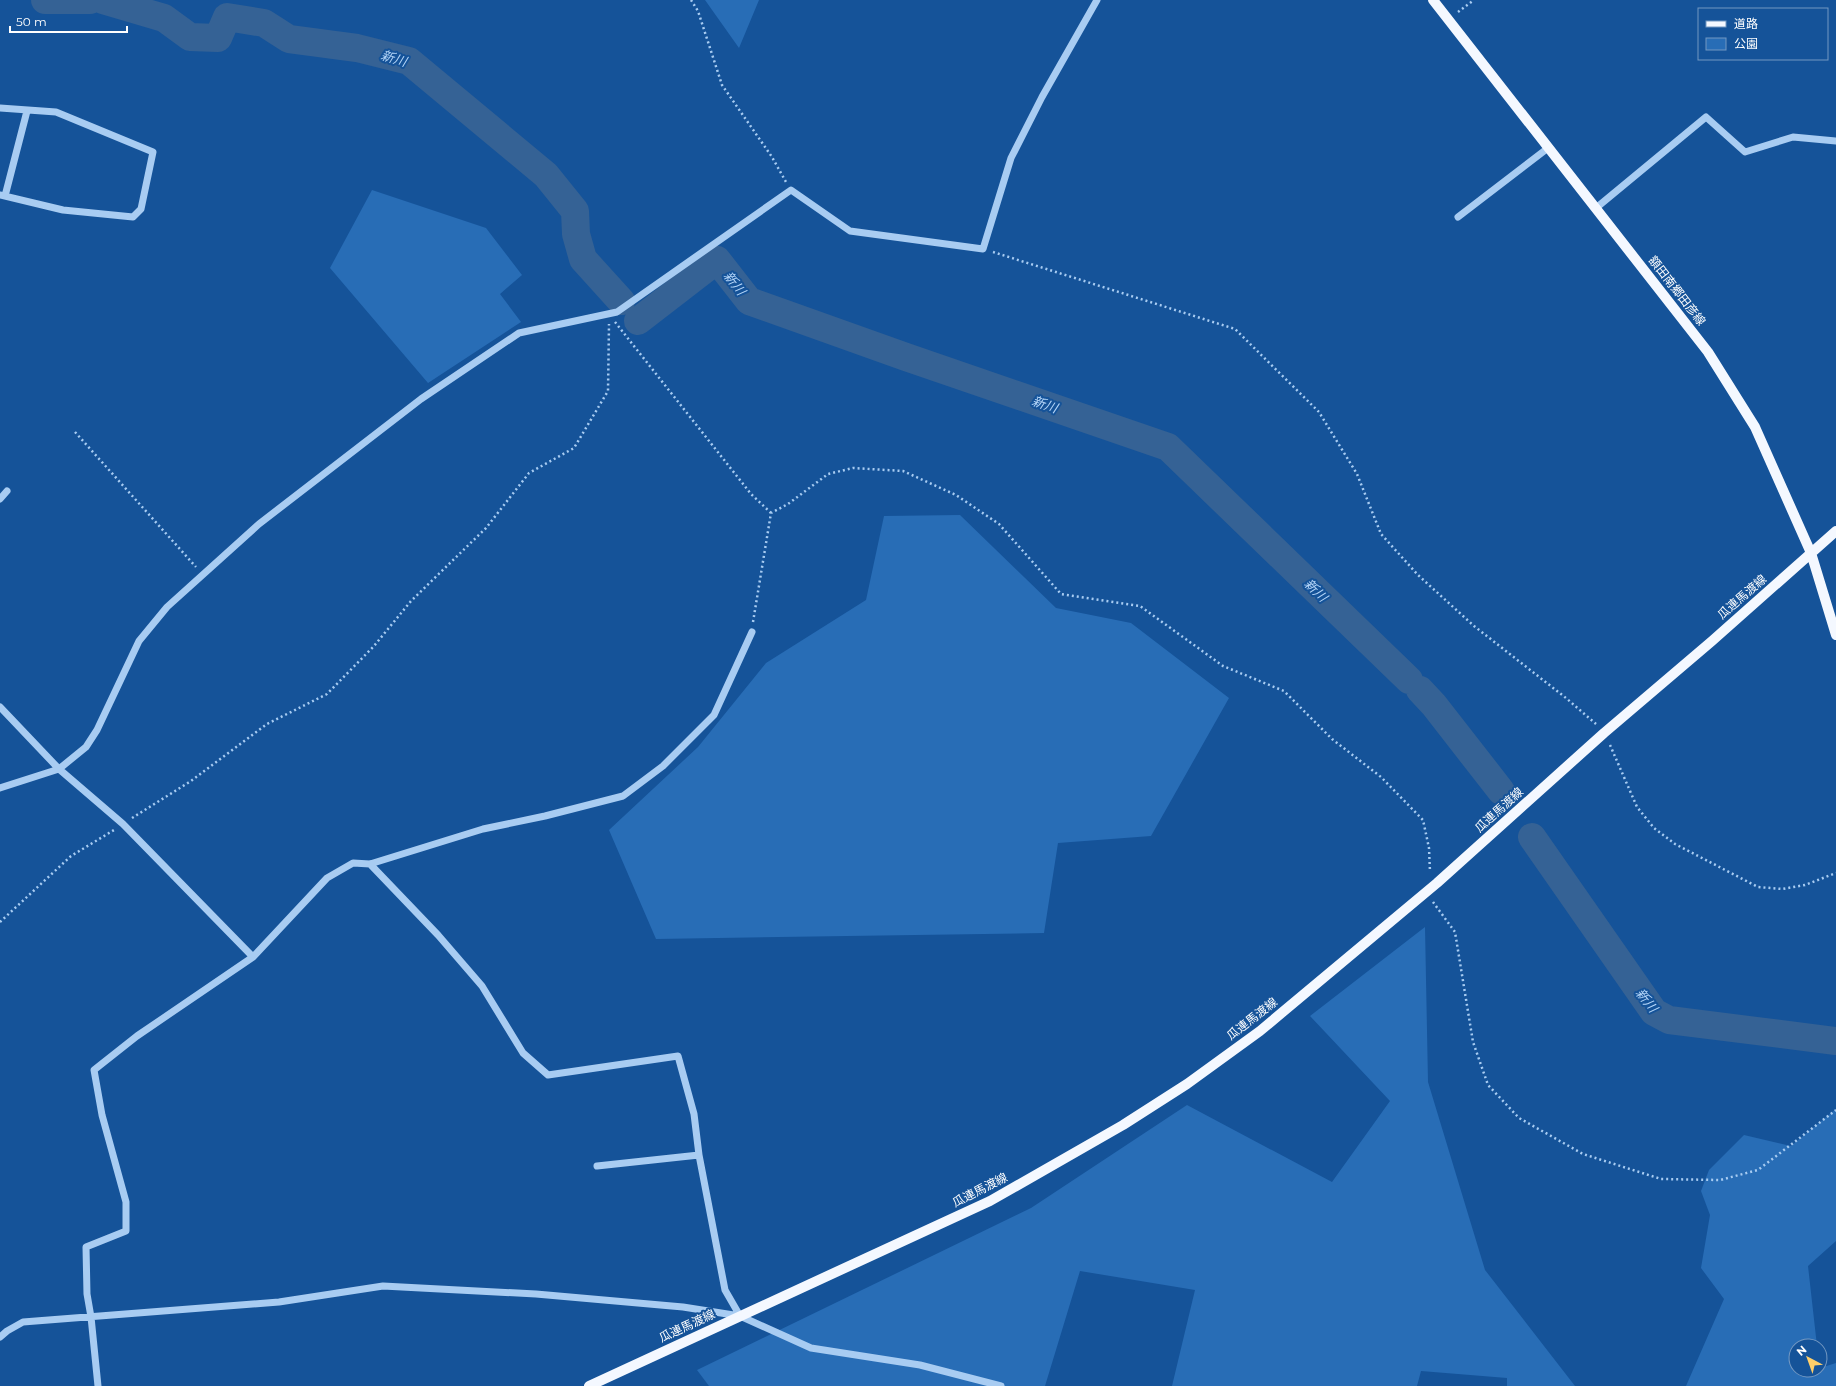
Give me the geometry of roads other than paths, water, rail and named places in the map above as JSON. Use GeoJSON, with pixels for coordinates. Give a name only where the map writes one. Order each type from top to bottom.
{"type":"FeatureCollection","features":[{"type":"Feature","properties":{"kind":"main road","name":"額田南郷田彦線"},"geometry":{"type":"LineString","coordinates":[[1433,0],[1708,352],[1755,427],[1811,553],[1836,635]]}},
{"type":"Feature","properties":{"kind":"main road","name":"瓜連馬渡線"},"geometry":{"type":"LineString","coordinates":[[589,1386],[990,1201],[1123,1125],[1187,1084],[1260,1031],[1438,883],[1604,733],[1836,531]]}},
{"type":"Feature","properties":{"kind":"street"},"geometry":{"type":"LineString","coordinates":[[0,788],[58,769],[86,748],[97,730],[139,641],[167,607],[259,524],[415,404],[519,333],[617,312],[791,190],[850,231],[983,249],[1012,158],[1042,97],[1097,0]]}},
{"type":"Feature","properties":{"kind":"street"},"geometry":{"type":"LineString","coordinates":[[0,108],[56,112],[153,152],[141,209],[133,217],[63,210],[2,196],[27,111]]}},
{"type":"Feature","properties":{"kind":"street"},"geometry":{"type":"LineString","coordinates":[[1596,208],[1706,117],[1744,152],[1793,137],[1836,141]]}},
{"type":"Feature","properties":{"kind":"street"},"geometry":{"type":"LineString","coordinates":[[1458,217],[1548,148]]}},
{"type":"Feature","properties":{"kind":"street"},"geometry":{"type":"LineString","coordinates":[[0,499],[7,491]]}},
{"type":"Feature","properties":{"kind":"street"},"geometry":{"type":"LineString","coordinates":[[98,1386],[87,1294],[86,1247],[126,1231],[126,1202],[102,1115],[94,1070],[137,1036],[253,957],[328,878],[354,863],[370,864],[483,829],[545,816],[623,796],[663,766],[714,714],[752,632]]}},
{"type":"Feature","properties":{"kind":"street"},"geometry":{"type":"LineString","coordinates":[[0,707],[58,769],[123,824],[253,957]]}},
{"type":"Feature","properties":{"kind":"street"},"geometry":{"type":"LineString","coordinates":[[370,864],[438,935],[482,986],[523,1053],[548,1075],[678,1056],[694,1114],[700,1155],[725,1290],[740,1316]]}},
{"type":"Feature","properties":{"kind":"street"},"geometry":{"type":"LineString","coordinates":[[597,1166],[700,1155]]}},
{"type":"Feature","properties":{"kind":"street"},"geometry":{"type":"LineString","coordinates":[[0,1338],[7,1331],[23,1322],[91,1318],[279,1302],[383,1286],[536,1294],[683,1307],[740,1316],[811,1348],[920,1365],[1001,1386]]}},
{"type":"Feature","properties":{"kind":"waterway","name":"新川"},"geometry":{"type":"LineString","coordinates":[[45,0],[90,0]]}},
{"type":"Feature","properties":{"kind":"waterway","name":"新川"},"geometry":{"type":"LineString","coordinates":[[103,0],[164,18],[190,37],[218,38],[227,17],[264,23],[289,39],[357,48],[409,61],[546,175],[575,211],[576,234],[583,259],[621,301]]}},
{"type":"Feature","properties":{"kind":"waterway","name":"新川"},"geometry":{"type":"LineString","coordinates":[[638,321],[717,260],[749,301],[906,357],[1168,447],[1409,680]]}},
{"type":"Feature","properties":{"kind":"waterway","name":"新川"},"geometry":{"type":"LineString","coordinates":[[1420,690],[1434,705],[1501,791]]}},
{"type":"Feature","properties":{"kind":"waterway","name":"新川"},"geometry":{"type":"LineString","coordinates":[[1532,837],[1654,1012],[1669,1020],[1836,1041]]}}]}
